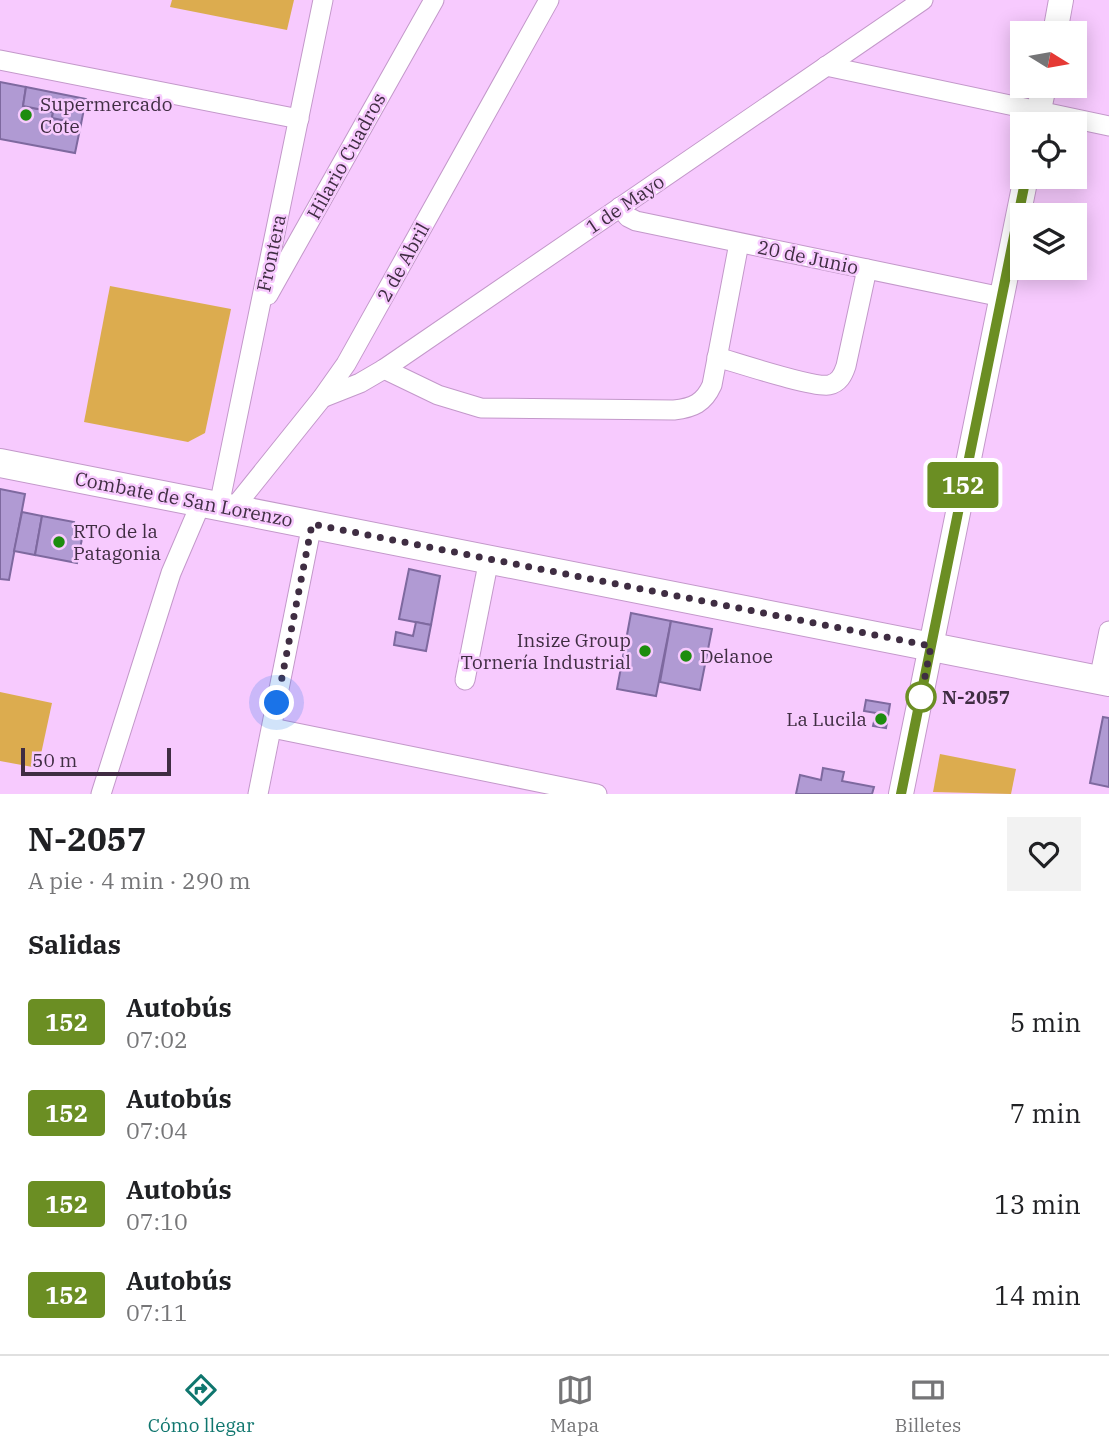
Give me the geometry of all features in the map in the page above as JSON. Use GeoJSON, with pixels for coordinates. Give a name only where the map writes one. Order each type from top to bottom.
{"type":"FeatureCollection","features":[{"type":"Feature","properties":{"kind":"main road","name":"Combate de San Lorenzo"},"geometry":{"type":"LineString","coordinates":[[0,463],[1104,681]]}},
{"type":"Feature","properties":{"kind":"street","name":"Frontera"},"geometry":{"type":"LineString","coordinates":[[218,506],[323,0]]}},
{"type":"Feature","properties":{"kind":"street","name":"Hilario Cuadros"},"geometry":{"type":"LineString","coordinates":[[259,312],[434,0]]}},
{"type":"Feature","properties":{"kind":"street","name":"2 de Abril"},"geometry":{"type":"LineString","coordinates":[[218,506],[322,398],[346,364],[549,0]]}},
{"type":"Feature","properties":{"kind":"street","name":"1 de Mayo"},"geometry":{"type":"LineString","coordinates":[[322,398],[360,383],[384,369],[923,0]]}},
{"type":"Feature","properties":{"kind":"street"},"geometry":{"type":"LineString","coordinates":[[1057,21],[1061,0]]}},
{"type":"Feature","properties":{"kind":"street"},"geometry":{"type":"LineString","coordinates":[[0,60],[299,119]]}},
{"type":"Feature","properties":{"kind":"street"},"geometry":{"type":"LineString","coordinates":[[826,66],[1014,112]]}},
{"type":"Feature","properties":{"kind":"street"},"geometry":{"type":"LineString","coordinates":[[1087,124],[1109,126]]}},
{"type":"Feature","properties":{"kind":"street"},"geometry":{"type":"LineString","coordinates":[[901,794],[1024,189]]}},
{"type":"Feature","properties":{"kind":"street","name":"20 de Junio"},"geometry":{"type":"LineString","coordinates":[[620,207],[625,215],[634,221],[1002,297]]}},
{"type":"Feature","properties":{"kind":"street"},"geometry":{"type":"LineString","coordinates":[[384,369],[445,398],[481,408],[674,410],[698,404],[704,400],[712,385],[739,243]]}},
{"type":"Feature","properties":{"kind":"street"},"geometry":{"type":"LineString","coordinates":[[717,357],[821,385],[838,380],[846,366],[867,269]]}},
{"type":"Feature","properties":{"kind":"street"},"geometry":{"type":"LineString","coordinates":[[101,794],[171,573],[218,506]]}},
{"type":"Feature","properties":{"kind":"street"},"geometry":{"type":"LineString","coordinates":[[258,794],[312,524]]}},
{"type":"Feature","properties":{"kind":"street"},"geometry":{"type":"LineString","coordinates":[[465,680],[489,559]]}},
{"type":"Feature","properties":{"kind":"street"},"geometry":{"type":"LineString","coordinates":[[1104,681],[1109,631]]}},
{"type":"Feature","properties":{"kind":"street"},"geometry":{"type":"LineString","coordinates":[[272,728],[540,788],[597,794]]}},
{"type":"Feature","properties":{"kind":"shaded area"},"geometry":{"type":"Polygon","coordinates":[[[172,0],[294,0],[287,30],[170,7],[172,0]]]}},
{"type":"Feature","properties":{"kind":"shaded area"},"geometry":{"type":"Polygon","coordinates":[[[110,286],[231,309],[205,433],[188,442],[84,422],[110,286]]]}},
{"type":"Feature","properties":{"kind":"shaded area"},"geometry":{"type":"Polygon","coordinates":[[[0,692],[52,703],[38,768],[0,761],[0,692]]]}},
{"type":"Feature","properties":{"kind":"shaded area"},"geometry":{"type":"Polygon","coordinates":[[[940,754],[1016,769],[1011,794],[933,792],[940,754]]]}},
{"type":"Feature","properties":{"kind":"building","name":"Supermercado Cote"},"geometry":{"type":"Polygon","coordinates":[[[0,82],[26,87],[23,106],[53,112],[52,118],[81,124],[75,153],[0,139],[0,82]]]}},
{"type":"Feature","properties":{"kind":"building"},"geometry":{"type":"Polygon","coordinates":[[[26,87],[86,99],[81,124],[52,118],[53,112],[23,106],[26,87]]]}},
{"type":"Feature","properties":{"kind":"building"},"geometry":{"type":"Polygon","coordinates":[[[0,489],[25,494],[9,580],[0,579],[0,489]]]}},
{"type":"Feature","properties":{"kind":"building"},"geometry":{"type":"Polygon","coordinates":[[[22,512],[42,516],[35,555],[14,551],[22,512]]]}},
{"type":"Feature","properties":{"kind":"building","name":"RTO de la Patagonia"},"geometry":{"type":"Polygon","coordinates":[[[42,516],[74,522],[73,527],[84,529],[77,563],[35,555],[42,516]]]}},
{"type":"Feature","properties":{"kind":"building"},"geometry":{"type":"Polygon","coordinates":[[[409,569],[440,576],[431,625],[399,619],[409,569]]]}},
{"type":"Feature","properties":{"kind":"building","name":"Insize Group Tornería Industrial"},"geometry":{"type":"Polygon","coordinates":[[[631,613],[671,621],[656,696],[617,689],[631,613]]]}},
{"type":"Feature","properties":{"kind":"building","name":"Delanoe"},"geometry":{"type":"Polygon","coordinates":[[[671,621],[712,629],[700,690],[660,682],[671,621]]]}},
{"type":"Feature","properties":{"kind":"building"},"geometry":{"type":"Polygon","coordinates":[[[416,622],[431,625],[426,651],[394,645],[396,632],[413,636],[416,622]]]}},
{"type":"Feature","properties":{"kind":"building","name":"La Lucila"},"geometry":{"type":"Polygon","coordinates":[[[866,700],[890,704],[886,728],[873,726],[876,713],[864,711],[866,700]]]}},
{"type":"Feature","properties":{"kind":"building"},"geometry":{"type":"Polygon","coordinates":[[[1103,717],[1109,718],[1109,787],[1090,783],[1103,717]]]}},
{"type":"Feature","properties":{"kind":"building"},"geometry":{"type":"Polygon","coordinates":[[[823,768],[844,772],[842,781],[874,787],[872,794],[796,794],[800,775],[821,780],[823,768]]]}},
{"type":"Feature","properties":{"kind":"bus line","name":"152"},"geometry":{"type":"LineString","coordinates":[[901,794],[1024,189]]}},
{"type":"Feature","properties":{"kind":"place","name":"Supermercado Cote"},"geometry":{"type":"Point","coordinates":[26,115]}},
{"type":"Feature","properties":{"kind":"place","name":"RTO de la Patagonia"},"geometry":{"type":"Point","coordinates":[59,542]}},
{"type":"Feature","properties":{"kind":"place","name":"Insize Group Tornería Industrial"},"geometry":{"type":"Point","coordinates":[645,651]}},
{"type":"Feature","properties":{"kind":"place","name":"Delanoe"},"geometry":{"type":"Point","coordinates":[686,656]}},
{"type":"Feature","properties":{"kind":"place","name":"N-2057"},"geometry":{"type":"Point","coordinates":[921,697]}},
{"type":"Feature","properties":{"kind":"place","name":"La Lucila"},"geometry":{"type":"Point","coordinates":[881,719]}},
{"type":"Feature","properties":{"kind":"route"},"geometry":{"type":"LineString","coordinates":[[277,703],[312,524],[931,646],[921,697]]}}]}
